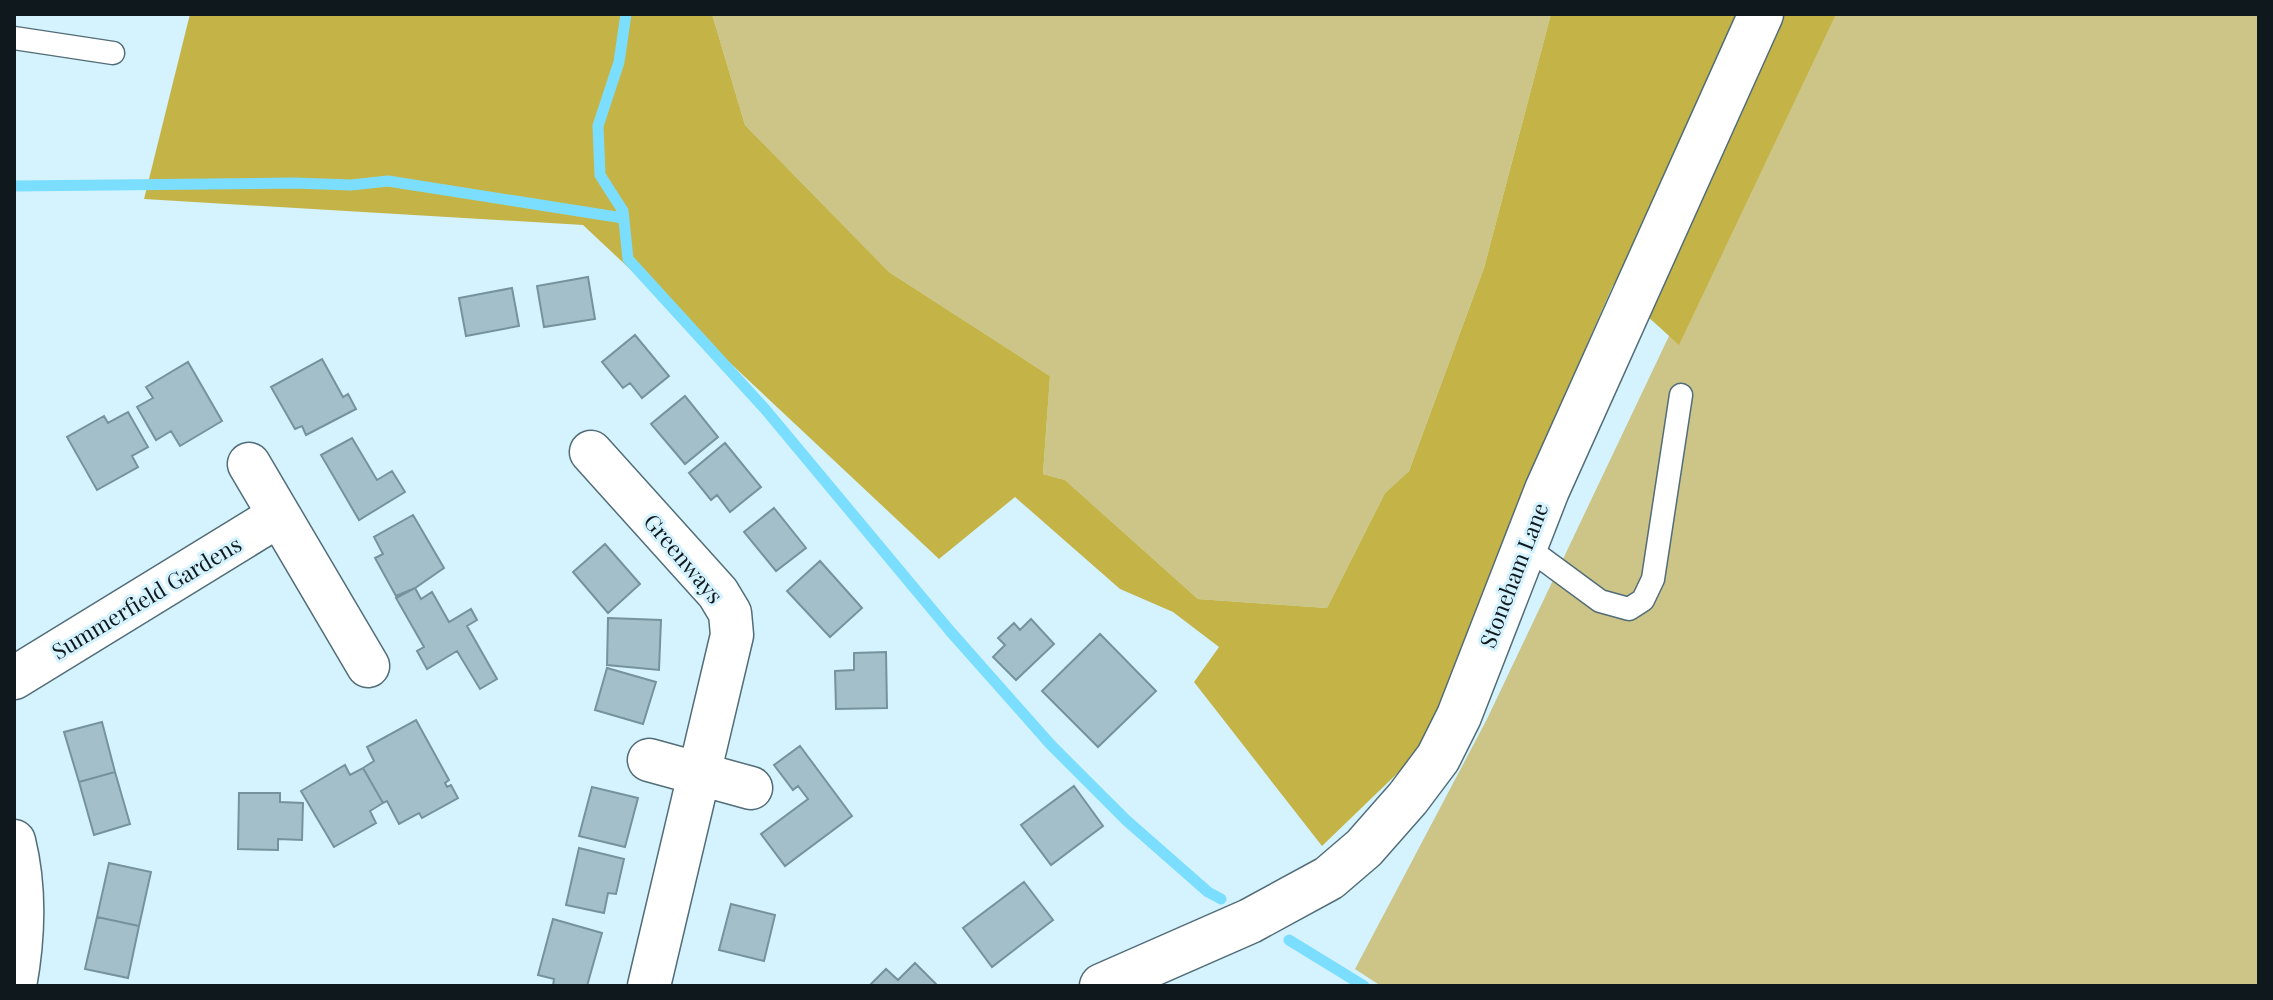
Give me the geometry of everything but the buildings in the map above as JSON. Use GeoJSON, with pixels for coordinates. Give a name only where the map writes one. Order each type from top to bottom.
{"type":"FeatureCollection","features":[{"type":"Feature","properties":{"kind":"street","name":"Stoneham Lane"},"geometry":{"type":"LineString","coordinates":[[1102,986],[1250,921],[1329,878],[1364,848],[1438,758],[1459,716],[1524,545],[1761,14]]}},
{"type":"Feature","properties":{"kind":"street","name":"Greenways"},"geometry":{"type":"LineString","coordinates":[[591,452],[718,593],[730,613],[732,635],[649,986]]}},
{"type":"Feature","properties":{"kind":"street"},"geometry":{"type":"LineString","coordinates":[[249,464],[368,666]]}},
{"type":"Feature","properties":{"kind":"street","name":"Summerfield Gardens"},"geometry":{"type":"LineString","coordinates":[[14,678],[278,516]]}},
{"type":"Feature","properties":{"kind":"street"},"geometry":{"type":"LineString","coordinates":[[649,760],[751,788]]}},
{"type":"Feature","properties":{"kind":"street"},"geometry":{"type":"LineString","coordinates":[[14,841],[20,864],[24,912],[15,986]]}},
{"type":"Feature","properties":{"kind":"lane"},"geometry":{"type":"LineString","coordinates":[[14,38],[113,53]]}},
{"type":"Feature","properties":{"kind":"lane"},"geometry":{"type":"LineString","coordinates":[[1524,545],[1600,601],[1629,609],[1643,600],[1653,579],[1681,395]]}},
{"type":"Feature","properties":{"kind":"shaded area"},"geometry":{"type":"Polygon","coordinates":[[[190,14],[712,14],[745,125],[889,272],[1050,376],[1043,474],[1065,480],[1198,599],[1327,608],[1385,493],[1409,471],[1484,268],[1551,14],[1836,14],[1679,345],[1613,285],[1542,447],[1434,738],[1322,846],[1194,682],[1219,647],[1173,612],[1120,589],[1015,497],[939,559],[583,225],[144,199],[190,14]]]}},
{"type":"Feature","properties":{"kind":"shaded area"},"geometry":{"type":"Polygon","coordinates":[[[712,14],[1551,14],[1484,268],[1409,471],[1385,493],[1327,608],[1198,599],[1065,480],[1043,474],[1050,376],[889,272],[745,125],[712,14]]]}},
{"type":"Feature","properties":{"kind":"shaded area"},"geometry":{"type":"Polygon","coordinates":[[[1822,14],[2259,14],[2259,986],[1381,986],[1355,969],[1487,719],[1822,14]]]}},
{"type":"Feature","properties":{"kind":"waterway"},"geometry":{"type":"LineString","coordinates":[[626,14],[619,62],[598,126],[600,175],[623,211],[628,259],[765,409],[950,631],[1051,745],[1126,820],[1208,892],[1221,899]]}},
{"type":"Feature","properties":{"kind":"waterway"},"geometry":{"type":"LineString","coordinates":[[14,186],[351,185],[388,181],[623,218]]}},
{"type":"Feature","properties":{"kind":"waterway"},"geometry":{"type":"LineString","coordinates":[[1289,940],[1364,986]]}}]}
